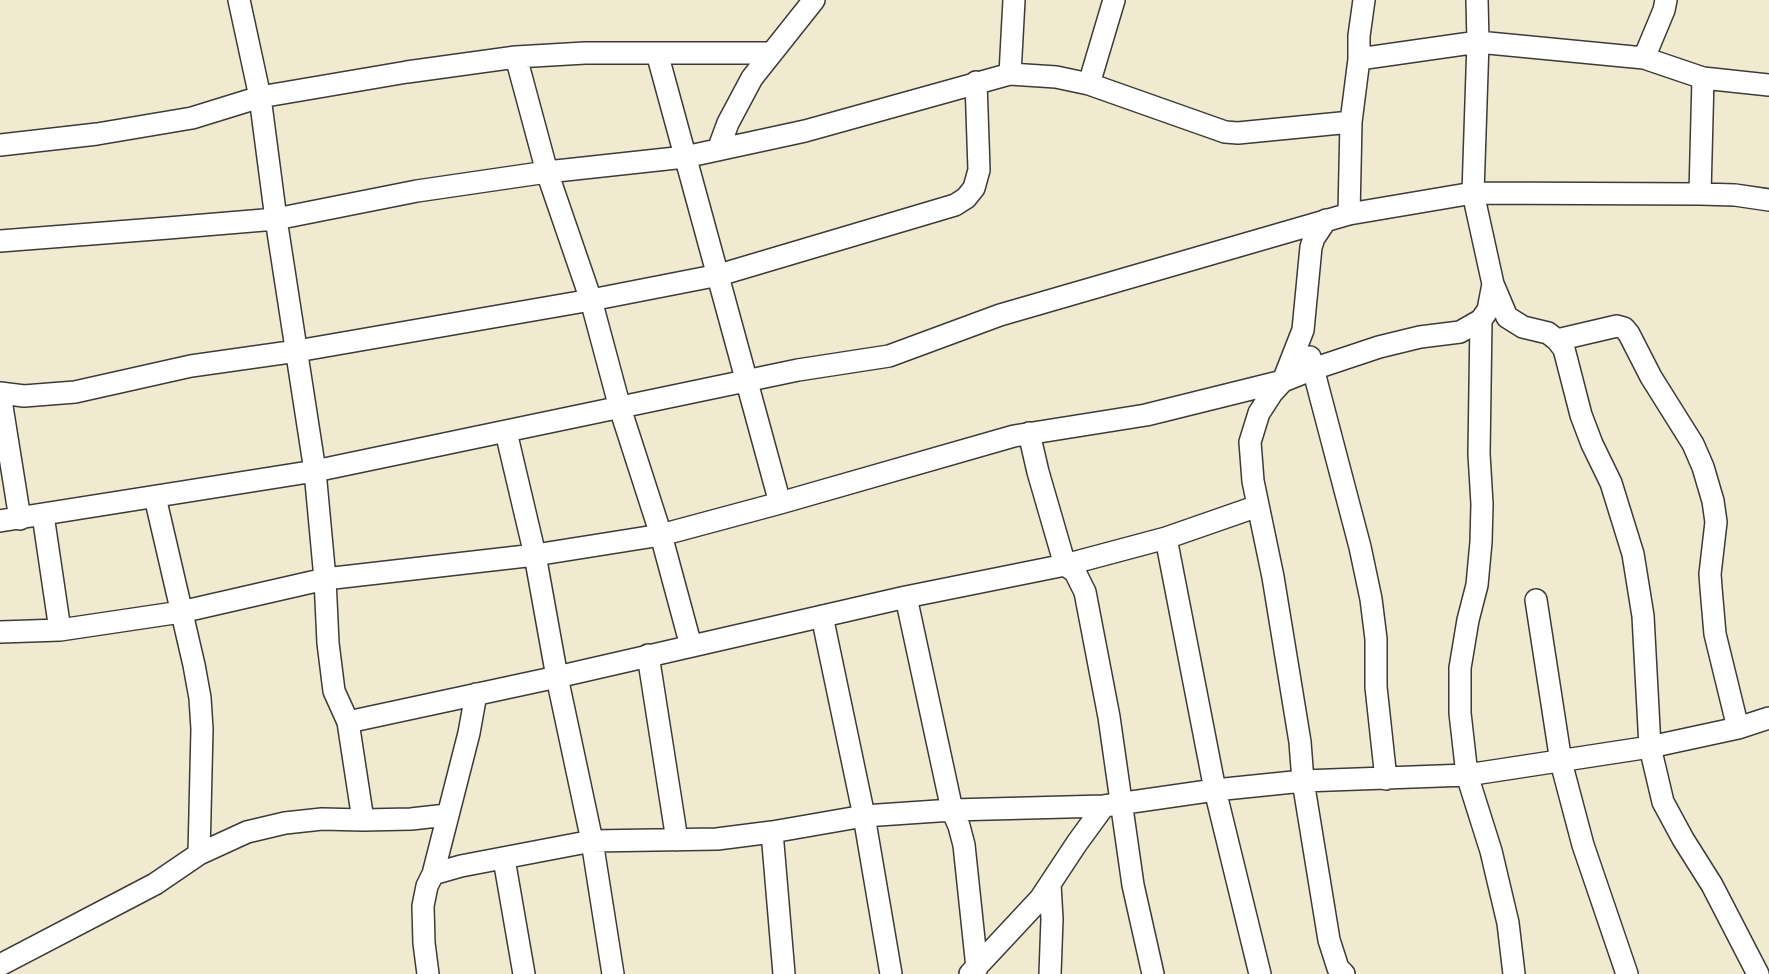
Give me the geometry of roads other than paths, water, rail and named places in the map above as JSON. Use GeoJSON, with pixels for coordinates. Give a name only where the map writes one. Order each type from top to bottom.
{"type":"FeatureCollection","features":[{"type":"Feature","properties":{"kind":"street"},"geometry":{"type":"LineString","coordinates":[[239,0],[260,97],[276,219],[315,471],[325,579],[328,643],[334,691],[348,722],[363,820]]}},
{"type":"Feature","properties":{"kind":"street"},"geometry":{"type":"LineString","coordinates":[[718,150],[728,123],[752,78],[814,0]]}},
{"type":"Feature","properties":{"kind":"street"},"geometry":{"type":"LineString","coordinates":[[1010,74],[1014,0]]}},
{"type":"Feature","properties":{"kind":"street"},"geometry":{"type":"LineString","coordinates":[[1089,84],[1114,0]]}},
{"type":"Feature","properties":{"kind":"street"},"geometry":{"type":"LineString","coordinates":[[1349,214],[1351,122],[1364,0]]}},
{"type":"Feature","properties":{"kind":"street"},"geometry":{"type":"LineString","coordinates":[[1477,0],[1478,42],[1473,193],[1493,285],[1507,317],[1523,327],[1548,333],[1557,339],[1564,349],[1581,415],[1611,483],[1633,554],[1643,616],[1650,747],[1663,802],[1712,885],[1758,974]]}},
{"type":"Feature","properties":{"kind":"street"},"geometry":{"type":"LineString","coordinates":[[1644,58],[1666,0]]}},
{"type":"Feature","properties":{"kind":"street"},"geometry":{"type":"LineString","coordinates":[[1359,59],[1478,42],[1644,58],[1703,78],[1769,85]]}},
{"type":"Feature","properties":{"kind":"street"},"geometry":{"type":"LineString","coordinates":[[0,145],[97,134],[192,118],[260,97],[407,72],[516,57],[585,53],[771,53]]}},
{"type":"Feature","properties":{"kind":"street"},"geometry":{"type":"LineString","coordinates":[[657,53],[780,503]]}},
{"type":"Feature","properties":{"kind":"street"},"geometry":{"type":"LineString","coordinates":[[516,57],[547,172],[591,300],[621,408],[661,535],[691,646]]}},
{"type":"Feature","properties":{"kind":"street"},"geometry":{"type":"LineString","coordinates":[[0,241],[276,219],[417,191],[547,172],[685,157],[805,131],[1010,74],[1056,77],[1089,84],[1225,132],[1249,132],[1351,122]]}},
{"type":"Feature","properties":{"kind":"street"},"geometry":{"type":"LineString","coordinates":[[1700,194],[1703,78]]}},
{"type":"Feature","properties":{"kind":"street"},"geometry":{"type":"LineString","coordinates":[[976,82],[979,170],[974,188],[955,206],[719,275],[591,300],[297,351],[190,366],[75,392],[24,396],[0,393],[10,520],[315,471],[798,370],[890,356],[1000,315],[1349,214],[1473,193],[1700,194],[1735,195],[1769,200]]}},
{"type":"Feature","properties":{"kind":"street"},"geometry":{"type":"LineString","coordinates":[[1326,220],[1311,247],[1303,330],[1283,381],[1258,413],[1250,442],[1253,481],[1273,577],[1329,940],[1338,968],[1344,974]]}},
{"type":"Feature","properties":{"kind":"street"},"geometry":{"type":"LineString","coordinates":[[0,632],[60,630],[181,612],[325,579],[535,555],[661,535],[1014,435],[1146,415],[1283,381],[1379,347],[1420,337],[1460,332],[1481,320],[1488,310],[1493,285]]}},
{"type":"Feature","properties":{"kind":"street"},"geometry":{"type":"LineString","coordinates":[[1481,320],[1479,454],[1482,504],[1481,542],[1477,585],[1460,668],[1460,713],[1467,775],[1491,851],[1508,922],[1514,974]]}},
{"type":"Feature","properties":{"kind":"street"},"geometry":{"type":"LineString","coordinates":[[1557,339],[1617,326],[1624,328],[1651,377],[1693,444],[1710,490],[1716,522],[1710,574],[1715,634],[1738,728]]}},
{"type":"Feature","properties":{"kind":"street"},"geometry":{"type":"LineString","coordinates":[[1303,330],[1360,547],[1371,599],[1376,639],[1376,687],[1386,779]]}},
{"type":"Feature","properties":{"kind":"street"},"geometry":{"type":"LineString","coordinates":[[507,432],[535,555],[557,677],[592,841],[613,974]]}},
{"type":"Feature","properties":{"kind":"street"},"geometry":{"type":"LineString","coordinates":[[1029,433],[1065,565],[1075,572],[1086,592],[1109,717],[1113,805],[1153,974]]}},
{"type":"Feature","properties":{"kind":"street"},"geometry":{"type":"LineString","coordinates":[[155,497],[200,698],[202,729],[199,854]]}},
{"type":"Feature","properties":{"kind":"street"},"geometry":{"type":"LineString","coordinates":[[348,722],[906,597],[1065,565],[1166,538],[1258,506]]}},
{"type":"Feature","properties":{"kind":"street"},"geometry":{"type":"LineString","coordinates":[[43,515],[60,630]]}},
{"type":"Feature","properties":{"kind":"street"},"geometry":{"type":"LineString","coordinates":[[1166,538],[1215,790],[1260,974]]}},
{"type":"Feature","properties":{"kind":"street"},"geometry":{"type":"LineString","coordinates":[[906,597],[952,810],[964,845],[974,971]]}},
{"type":"Feature","properties":{"kind":"street"},"geometry":{"type":"LineString","coordinates":[[1536,600],[1560,762],[1583,844],[1627,974]]}},
{"type":"Feature","properties":{"kind":"street"},"geometry":{"type":"LineString","coordinates":[[822,616],[864,816],[891,974]]}},
{"type":"Feature","properties":{"kind":"street"},"geometry":{"type":"LineString","coordinates":[[648,655],[677,840]]}},
{"type":"Feature","properties":{"kind":"street"},"geometry":{"type":"LineString","coordinates":[[428,974],[423,906],[469,733],[476,694]]}},
{"type":"Feature","properties":{"kind":"street"},"geometry":{"type":"LineString","coordinates":[[433,874],[461,866],[592,841],[717,839],[864,816],[952,810],[1113,805],[1215,790],[1303,781],[1467,775],[1650,747],[1738,728],[1769,718]]}},
{"type":"Feature","properties":{"kind":"street"},"geometry":{"type":"LineString","coordinates":[[974,971],[1040,899],[1077,843],[1113,805]]}},
{"type":"Feature","properties":{"kind":"street"},"geometry":{"type":"LineString","coordinates":[[0,965],[155,884],[199,854],[247,832],[285,823],[322,819],[411,819],[447,815]]}},
{"type":"Feature","properties":{"kind":"street"},"geometry":{"type":"LineString","coordinates":[[772,832],[784,974]]}},
{"type":"Feature","properties":{"kind":"street"},"geometry":{"type":"LineString","coordinates":[[504,858],[524,974]]}},
{"type":"Feature","properties":{"kind":"street"},"geometry":{"type":"LineString","coordinates":[[1050,884],[1052,919],[1050,974]]}}]}
